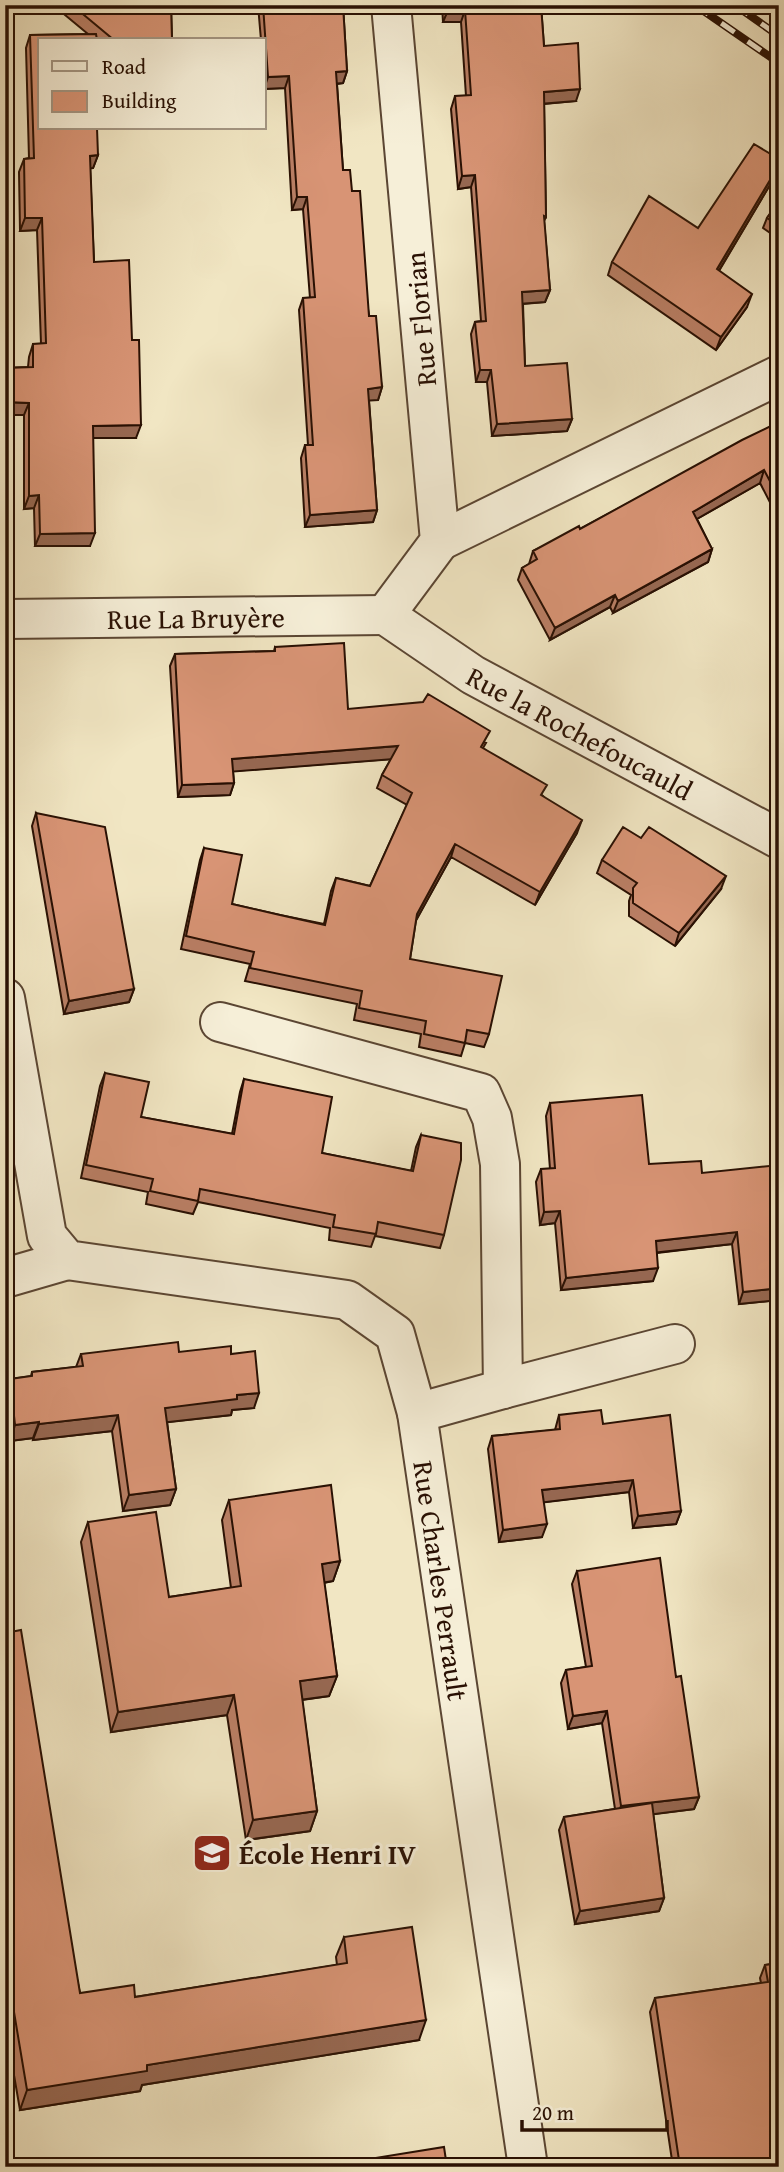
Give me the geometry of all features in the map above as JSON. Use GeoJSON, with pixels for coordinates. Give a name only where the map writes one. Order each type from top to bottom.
{"type":"FeatureCollection","features":[{"type":"Feature","properties":{"kind":"street","name":"Rue Florian"},"geometry":{"type":"LineString","coordinates":[[391,5],[440,541]]}},
{"type":"Feature","properties":{"kind":"street"},"geometry":{"type":"LineString","coordinates":[[385,615],[440,541],[779,375]]}},
{"type":"Feature","properties":{"kind":"street","name":"Rue La Bruyère"},"geometry":{"type":"LineString","coordinates":[[5,619],[385,615]]}},
{"type":"Feature","properties":{"kind":"street","name":"Rue la Rochefoucauld"},"geometry":{"type":"LineString","coordinates":[[385,615],[473,675],[779,839]]}},
{"type":"Feature","properties":{"kind":"street"},"geometry":{"type":"LineString","coordinates":[[5,998],[47,1236],[67,1260]]}},
{"type":"Feature","properties":{"kind":"street"},"geometry":{"type":"LineString","coordinates":[[220,1022],[481,1093],[492,1118],[500,1164],[503,1389]]}},
{"type":"Feature","properties":{"kind":"street","name":"Rue Charles Perrault"},"geometry":{"type":"LineString","coordinates":[[5,1278],[67,1260],[347,1300],[395,1334],[417,1413],[528,2167]]}},
{"type":"Feature","properties":{"kind":"street"},"geometry":{"type":"LineString","coordinates":[[417,1413],[675,1345]]}},
{"type":"Feature","properties":{"kind":"building"},"geometry":{"type":"Polygon","coordinates":[[[72,5],[171,5],[172,38],[112,38],[72,5]]]}},
{"type":"Feature","properties":{"kind":"building"},"geometry":{"type":"Polygon","coordinates":[[[263,5],[343,5],[347,71],[336,72],[343,170],[350,170],[352,191],[360,191],[369,316],[376,316],[382,387],[368,389],[377,510],[310,515],[305,445],[313,445],[303,298],[315,297],[307,197],[297,197],[289,76],[268,77],[263,5]]]}},
{"type":"Feature","properties":{"kind":"building"},"geometry":{"type":"Polygon","coordinates":[[[447,5],[541,5],[544,46],[578,43],[580,89],[544,92],[546,217],[544,216],[550,290],[522,292],[525,366],[567,363],[572,419],[497,424],[491,370],[480,370],[475,322],[486,321],[475,175],[462,176],[455,96],[471,95],[465,10],[448,10],[447,5]]]}},
{"type":"Feature","properties":{"kind":"building"},"geometry":{"type":"Polygon","coordinates":[[[96,34],[97,38],[38,38],[38,130],[97,130],[98,155],[90,156],[94,262],[129,260],[132,340],[139,340],[141,425],[93,426],[95,533],[40,534],[39,495],[29,496],[29,403],[5,402],[5,368],[33,367],[33,344],[46,343],[42,218],[25,218],[24,159],[34,158],[30,35],[96,34]]]}},
{"type":"Feature","properties":{"kind":"building"},"geometry":{"type":"Polygon","coordinates":[[[754,144],[779,159],[779,165],[717,269],[752,294],[721,337],[612,262],[649,196],[698,228],[754,144]]]}},
{"type":"Feature","properties":{"kind":"building"},"geometry":{"type":"Polygon","coordinates":[[[779,201],[779,226],[767,218],[779,201]]]}},
{"type":"Feature","properties":{"kind":"building"},"geometry":{"type":"Polygon","coordinates":[[[779,422],[779,498],[764,470],[693,512],[712,549],[618,601],[615,595],[555,628],[522,568],[537,559],[533,551],[579,526],[580,529],[779,422]]]}},
{"type":"Feature","properties":{"kind":"building"},"geometry":{"type":"Polygon","coordinates":[[[344,643],[348,709],[423,702],[428,694],[490,731],[481,747],[547,785],[541,795],[582,820],[540,892],[455,844],[417,914],[410,959],[502,976],[489,1034],[467,1030],[465,1043],[424,1034],[426,1021],[359,1008],[362,991],[250,968],[254,952],[186,936],[204,848],[242,855],[232,904],[325,925],[336,878],[370,886],[412,793],[382,775],[398,746],[232,759],[234,783],[182,785],[175,654],[275,651],[275,647],[344,643]]]}},
{"type":"Feature","properties":{"kind":"building"},"geometry":{"type":"Polygon","coordinates":[[[36,813],[105,827],[134,989],[69,1001],[36,813]]]}},
{"type":"Feature","properties":{"kind":"building"},"geometry":{"type":"Polygon","coordinates":[[[623,827],[641,838],[649,827],[726,876],[679,933],[633,903],[633,888],[637,883],[602,860],[623,827]]]}},
{"type":"Feature","properties":{"kind":"building"},"geometry":{"type":"Polygon","coordinates":[[[105,1073],[149,1082],[141,1117],[234,1134],[244,1079],[332,1097],[322,1153],[413,1171],[421,1135],[461,1143],[461,1160],[444,1235],[378,1222],[376,1234],[333,1227],[335,1215],[200,1189],[198,1201],[150,1191],[153,1179],[86,1165],[105,1073]]]}},
{"type":"Feature","properties":{"kind":"building"},"geometry":{"type":"Polygon","coordinates":[[[642,1095],[649,1164],[701,1161],[702,1173],[779,1165],[779,1288],[743,1292],[737,1232],[656,1241],[658,1268],[566,1278],[560,1211],[544,1212],[541,1169],[555,1168],[550,1103],[642,1095]]]}},
{"type":"Feature","properties":{"kind":"building"},"geometry":{"type":"Polygon","coordinates":[[[178,1342],[179,1352],[231,1346],[231,1354],[255,1351],[259,1393],[237,1395],[237,1399],[165,1408],[176,1489],[129,1495],[118,1415],[15,1425],[10,1379],[32,1376],[32,1372],[83,1366],[81,1354],[178,1342]]]}},
{"type":"Feature","properties":{"kind":"building"},"geometry":{"type":"Polygon","coordinates":[[[601,1410],[603,1424],[670,1415],[681,1511],[638,1516],[633,1480],[542,1490],[547,1524],[503,1530],[492,1436],[560,1429],[559,1415],[601,1410]]]}},
{"type":"Feature","properties":{"kind":"building"},"geometry":{"type":"Polygon","coordinates":[[[331,1485],[340,1561],[322,1564],[337,1676],[300,1681],[317,1811],[253,1820],[234,1695],[118,1712],[88,1522],[156,1512],[169,1597],[241,1586],[229,1500],[331,1485]]]}},
{"type":"Feature","properties":{"kind":"building"},"geometry":{"type":"Polygon","coordinates":[[[660,1558],[676,1677],[681,1676],[699,1797],[621,1806],[607,1711],[573,1716],[566,1670],[592,1666],[577,1571],[660,1558]]]}},
{"type":"Feature","properties":{"kind":"building"},"geometry":{"type":"Polygon","coordinates":[[[21,1630],[80,1993],[134,1985],[135,1997],[347,1963],[344,1937],[412,1927],[426,2020],[147,2065],[147,2071],[27,2090],[5,1958],[5,1633],[21,1630]]]}},
{"type":"Feature","properties":{"kind":"building"},"geometry":{"type":"Polygon","coordinates":[[[652,1803],[664,1898],[580,1911],[564,1817],[652,1803]]]}},
{"type":"Feature","properties":{"kind":"building"},"geometry":{"type":"Polygon","coordinates":[[[779,1963],[779,2167],[680,2167],[655,1998],[768,1982],[765,1965],[779,1963]]]}},
{"type":"Feature","properties":{"kind":"building"},"geometry":{"type":"Polygon","coordinates":[[[444,2147],[447,2167],[370,2167],[369,2159],[444,2147]]]}},
{"type":"Feature","properties":{"kind":"railway"},"geometry":{"type":"LineString","coordinates":[[695,5],[779,63]]}},
{"type":"Feature","properties":{"kind":"railway"},"geometry":{"type":"LineString","coordinates":[[735,5],[779,36]]}},
{"type":"Feature","properties":{"kind":"place","name":"École Henri IV"},"geometry":{"type":"Point","coordinates":[212,1853]}}]}
